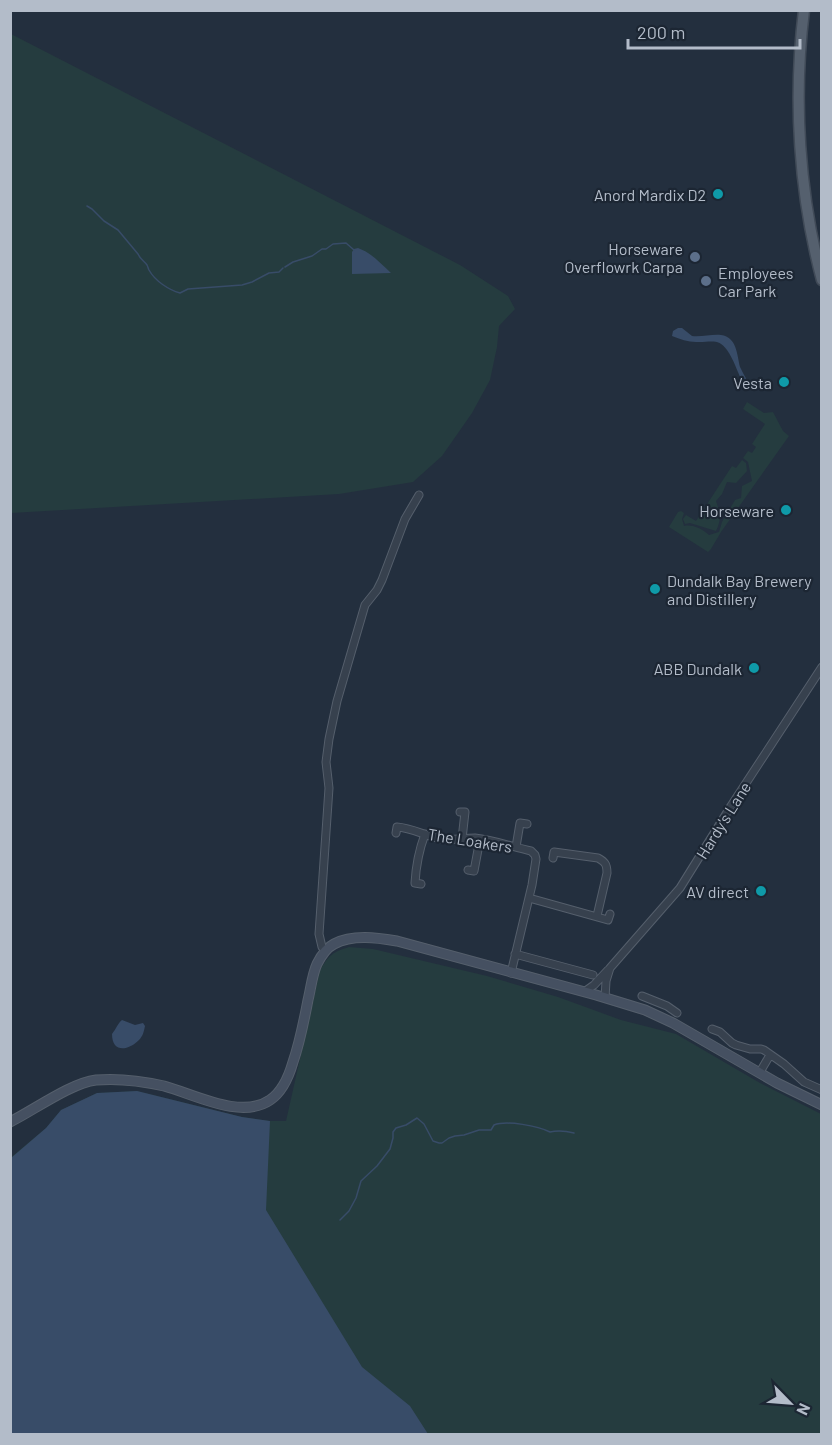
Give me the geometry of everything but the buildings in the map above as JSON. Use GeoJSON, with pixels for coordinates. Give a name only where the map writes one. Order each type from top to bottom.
{"type":"FeatureCollection","features":[{"type":"Feature","properties":{"kind":"main road"},"geometry":{"type":"LineString","coordinates":[[804,10],[799,87],[800,136],[808,217],[822,280]]}},
{"type":"Feature","properties":{"kind":"main road"},"geometry":{"type":"LineString","coordinates":[[10,1122],[79,1084],[103,1080],[134,1080],[166,1086],[214,1103],[230,1106],[246,1107],[270,1100],[280,1091],[291,1068],[316,966],[326,950],[333,944],[368,938],[397,942],[650,1012],[822,1105]]}},
{"type":"Feature","properties":{"kind":"street"},"geometry":{"type":"LineString","coordinates":[[326,950],[322,947],[319,934],[329,788],[326,762],[337,700],[365,605],[382,580],[405,519],[419,495]]}},
{"type":"Feature","properties":{"kind":"street","name":"Hardy's Lane"},"geometry":{"type":"LineString","coordinates":[[584,992],[610,968],[680,888],[822,667]]}},
{"type":"Feature","properties":{"kind":"street"},"geometry":{"type":"LineString","coordinates":[[460,812],[465,812],[462,839]]}},
{"type":"Feature","properties":{"kind":"street"},"geometry":{"type":"LineString","coordinates":[[516,848],[520,823],[527,824]]}},
{"type":"Feature","properties":{"kind":"street","name":"The Loakers"},"geometry":{"type":"LineString","coordinates":[[396,833],[397,827],[443,839],[480,839],[535,855],[529,898],[511,973]]}},
{"type":"Feature","properties":{"kind":"street"},"geometry":{"type":"LineString","coordinates":[[421,884],[415,883],[418,855],[425,834]]}},
{"type":"Feature","properties":{"kind":"street"},"geometry":{"type":"LineString","coordinates":[[468,870],[474,871],[480,839]]}},
{"type":"Feature","properties":{"kind":"street"},"geometry":{"type":"LineString","coordinates":[[553,858],[554,852],[598,858],[604,861],[607,873],[597,916]]}},
{"type":"Feature","properties":{"kind":"street"},"geometry":{"type":"LineString","coordinates":[[529,898],[608,920],[610,914]]}},
{"type":"Feature","properties":{"kind":"street"},"geometry":{"type":"LineString","coordinates":[[515,954],[593,975]]}},
{"type":"Feature","properties":{"kind":"street"},"geometry":{"type":"LineString","coordinates":[[605,998],[606,981],[610,968]]}},
{"type":"Feature","properties":{"kind":"street"},"geometry":{"type":"LineString","coordinates":[[642,996],[667,1006],[677,1014]]}},
{"type":"Feature","properties":{"kind":"street"},"geometry":{"type":"LineString","coordinates":[[650,1012],[657,1002]]}},
{"type":"Feature","properties":{"kind":"street"},"geometry":{"type":"LineString","coordinates":[[712,1029],[720,1032],[732,1043],[750,1049],[760,1049],[784,1064],[804,1082],[822,1090]]}},
{"type":"Feature","properties":{"kind":"street"},"geometry":{"type":"LineString","coordinates":[[759,1072],[770,1055]]}},
{"type":"Feature","properties":{"kind":"green space"},"geometry":{"type":"Polygon","coordinates":[[[11,34],[460,265],[508,296],[515,309],[499,326],[490,380],[472,413],[442,456],[413,482],[339,494],[11,513],[11,34]]]}},
{"type":"Feature","properties":{"kind":"green space"},"geometry":{"type":"Polygon","coordinates":[[[747,402],[764,413],[773,412],[783,431],[789,436],[708,552],[669,527],[681,511],[684,513],[682,519],[684,526],[697,528],[709,535],[719,532],[735,500],[741,498],[742,486],[752,481],[748,462],[743,458],[748,451],[752,453],[756,447],[752,444],[765,424],[743,409],[747,402]]]}},
{"type":"Feature","properties":{"kind":"green space"},"geometry":{"type":"Polygon","coordinates":[[[742,460],[746,463],[747,471],[736,483],[727,482],[716,501],[720,516],[716,531],[690,523],[685,524],[683,519],[686,515],[696,521],[732,466],[736,468],[742,460]]]}},
{"type":"Feature","properties":{"kind":"green space"},"geometry":{"type":"Polygon","coordinates":[[[349,947],[373,949],[487,976],[558,997],[621,1020],[676,1034],[760,1083],[821,1114],[821,1434],[11,1434],[10,1158],[46,1128],[61,1110],[97,1093],[137,1091],[242,1117],[286,1121],[320,970],[332,955],[349,947]]]}},
{"type":"Feature","properties":{"kind":"water"},"geometry":{"type":"Polygon","coordinates":[[[358,248],[372,255],[391,273],[352,274],[352,252],[358,248]]]}},
{"type":"Feature","properties":{"kind":"water"},"geometry":{"type":"Polygon","coordinates":[[[682,328],[692,336],[721,335],[730,339],[747,380],[743,383],[724,346],[717,342],[690,341],[672,336],[673,331],[682,328]]]}},
{"type":"Feature","properties":{"kind":"water"},"geometry":{"type":"Polygon","coordinates":[[[122,1020],[135,1025],[143,1023],[145,1026],[139,1040],[126,1048],[115,1044],[112,1034],[122,1020]]]}},
{"type":"Feature","properties":{"kind":"water"},"geometry":{"type":"Polygon","coordinates":[[[137,1091],[242,1117],[270,1121],[266,1210],[362,1367],[410,1406],[428,1434],[11,1434],[11,1158],[46,1128],[61,1110],[97,1093],[137,1091]]]}},
{"type":"Feature","properties":{"kind":"waterway"},"geometry":{"type":"LineString","coordinates":[[87,206],[118,230],[159,281],[180,293],[188,289],[242,285],[269,273],[279,272],[283,268]]}},
{"type":"Feature","properties":{"kind":"waterway"},"geometry":{"type":"LineString","coordinates":[[285,267],[333,244],[346,243],[354,250]]}},
{"type":"Feature","properties":{"kind":"waterway"},"geometry":{"type":"LineString","coordinates":[[340,1220],[349,1211],[361,1181],[390,1149],[396,1128],[417,1118],[424,1124],[433,1141],[439,1143],[455,1136],[479,1130],[491,1130],[494,1125],[507,1123],[522,1124],[550,1132],[574,1133]]}},
{"type":"Feature","properties":{"kind":"place","name":"Anord Mardix D2"},"geometry":{"type":"Point","coordinates":[718,194]}},
{"type":"Feature","properties":{"kind":"place","name":"Horseware Overflowrk Carpa"},"geometry":{"type":"Point","coordinates":[695,257]}},
{"type":"Feature","properties":{"kind":"place","name":"Employees Car Park"},"geometry":{"type":"Point","coordinates":[706,281]}},
{"type":"Feature","properties":{"kind":"place","name":"Vesta"},"geometry":{"type":"Point","coordinates":[784,382]}},
{"type":"Feature","properties":{"kind":"place","name":"Horseware"},"geometry":{"type":"Point","coordinates":[786,510]}},
{"type":"Feature","properties":{"kind":"place","name":"Dundalk Bay Brewery and Distillery"},"geometry":{"type":"Point","coordinates":[655,589]}},
{"type":"Feature","properties":{"kind":"place","name":"ABB Dundalk"},"geometry":{"type":"Point","coordinates":[754,668]}},
{"type":"Feature","properties":{"kind":"place","name":"AV direct"},"geometry":{"type":"Point","coordinates":[761,891]}}]}
